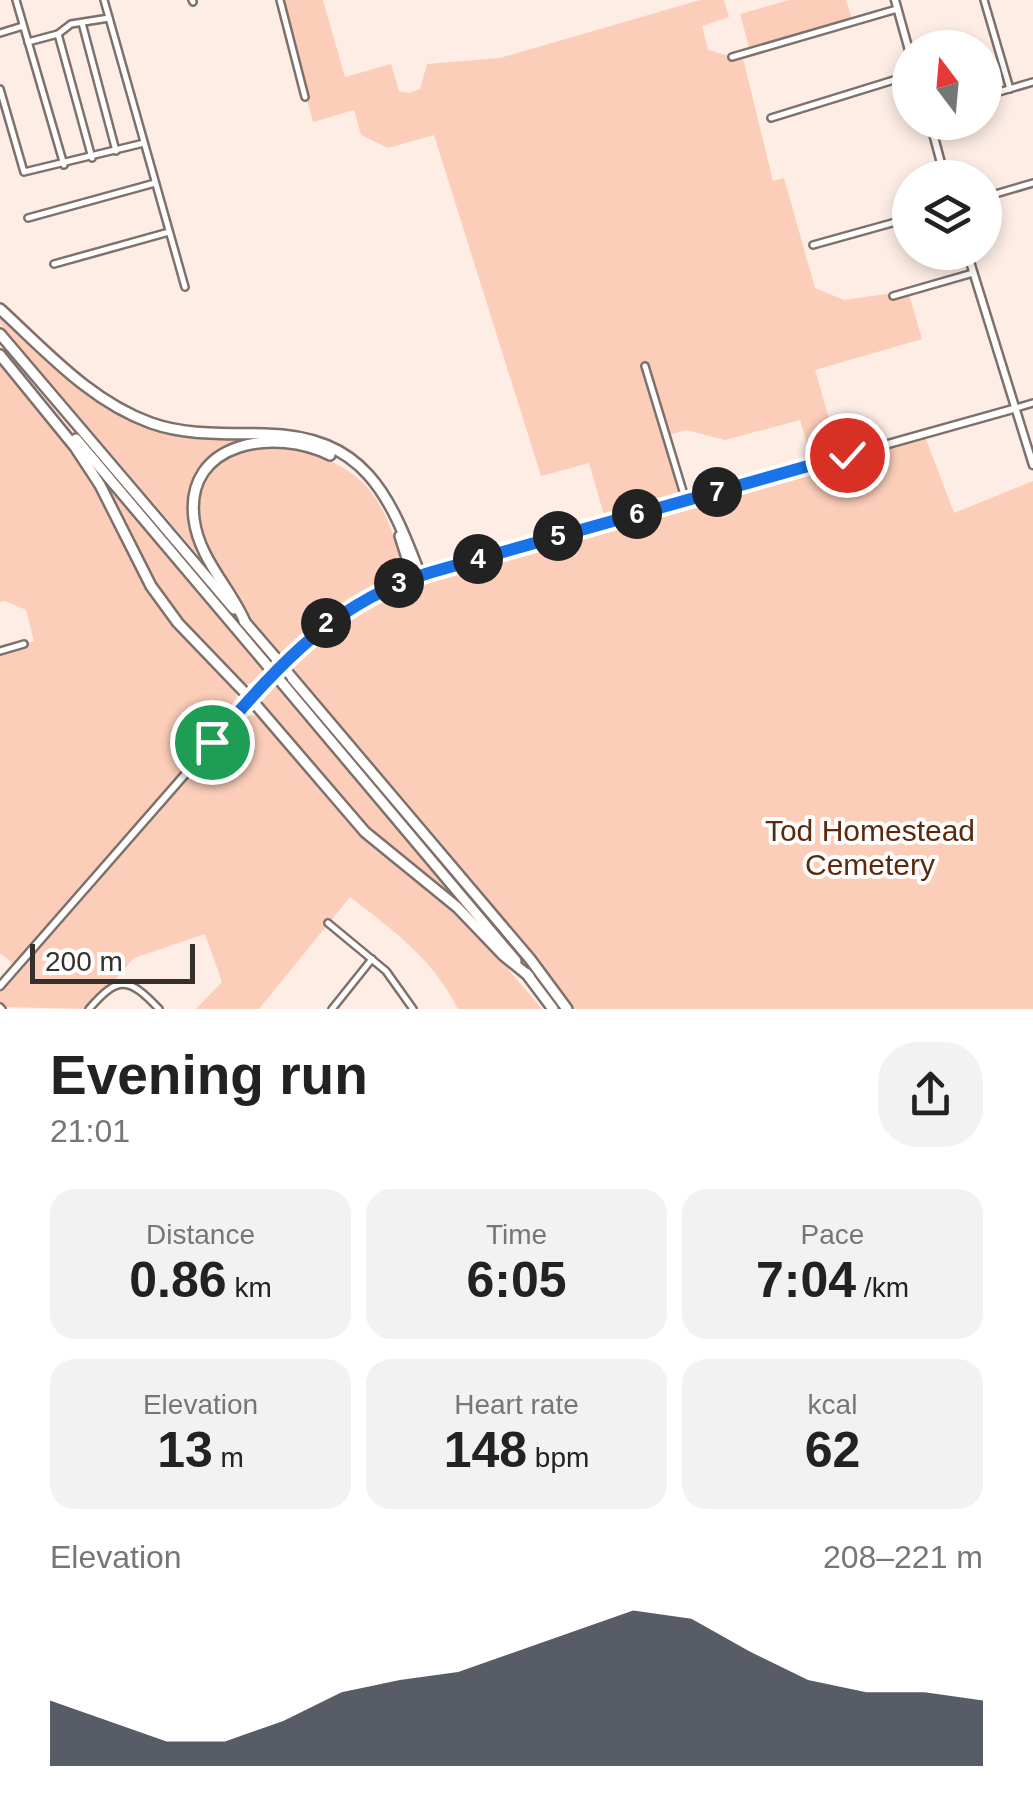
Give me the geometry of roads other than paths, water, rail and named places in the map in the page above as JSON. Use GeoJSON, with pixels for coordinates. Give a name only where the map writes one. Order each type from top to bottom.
{"type":"FeatureCollection","features":[{"type":"Feature","properties":{"kind":"highway"},"geometry":{"type":"LineString","coordinates":[[0,308],[88,388],[154,424],[195,432],[288,435],[340,453],[378,483],[390,500],[417,576]]}},
{"type":"Feature","properties":{"kind":"highway"},"geometry":{"type":"LineString","coordinates":[[0,334],[518,944],[567,1009]]}},
{"type":"Feature","properties":{"kind":"highway"},"geometry":{"type":"LineString","coordinates":[[0,352],[553,1009]]}},
{"type":"Feature","properties":{"kind":"highway"},"geometry":{"type":"LineString","coordinates":[[0,352],[76,446],[161,600],[365,832],[457,906],[528,976]]}},
{"type":"Feature","properties":{"kind":"highway"},"geometry":{"type":"LineString","coordinates":[[245,622],[205,553],[194,519],[194,505],[201,481],[214,462],[247,444],[274,440],[306,445],[354,468],[386,504],[417,576]]}},
{"type":"Feature","properties":{"kind":"main road"},"geometry":{"type":"LineString","coordinates":[[896,4],[903,30]]}},
{"type":"Feature","properties":{"kind":"main road"},"geometry":{"type":"LineString","coordinates":[[971,270],[1033,465]]}},
{"type":"Feature","properties":{"kind":"main road"},"geometry":{"type":"LineString","coordinates":[[0,986],[250,698],[316,630],[353,605],[417,576],[1013,409]]}},
{"type":"Feature","properties":{"kind":"street"},"geometry":{"type":"LineString","coordinates":[[16,0],[64,165]]}},
{"type":"Feature","properties":{"kind":"street"},"geometry":{"type":"LineString","coordinates":[[104,0],[185,288]]}},
{"type":"Feature","properties":{"kind":"street"},"geometry":{"type":"LineString","coordinates":[[280,0],[305,97]]}},
{"type":"Feature","properties":{"kind":"street"},"geometry":{"type":"LineString","coordinates":[[984,0],[1010,89]]}},
{"type":"Feature","properties":{"kind":"street"},"geometry":{"type":"LineString","coordinates":[[732,57],[896,4]]}},
{"type":"Feature","properties":{"kind":"street"},"geometry":{"type":"LineString","coordinates":[[28,42],[58,34],[71,24],[108,18]]}},
{"type":"Feature","properties":{"kind":"street"},"geometry":{"type":"LineString","coordinates":[[82,23],[116,151]]}},
{"type":"Feature","properties":{"kind":"street"},"geometry":{"type":"LineString","coordinates":[[0,33],[23,26]]}},
{"type":"Feature","properties":{"kind":"street"},"geometry":{"type":"LineString","coordinates":[[58,34],[92,158]]}},
{"type":"Feature","properties":{"kind":"street"},"geometry":{"type":"LineString","coordinates":[[771,118],[892,81]]}},
{"type":"Feature","properties":{"kind":"street"},"geometry":{"type":"LineString","coordinates":[[1002,91],[1033,82]]}},
{"type":"Feature","properties":{"kind":"street"},"geometry":{"type":"LineString","coordinates":[[0,88],[20,166],[28,174],[144,143]]}},
{"type":"Feature","properties":{"kind":"street"},"geometry":{"type":"LineString","coordinates":[[28,218],[156,183]]}},
{"type":"Feature","properties":{"kind":"street"},"geometry":{"type":"LineString","coordinates":[[1002,191],[1033,183]]}},
{"type":"Feature","properties":{"kind":"street"},"geometry":{"type":"LineString","coordinates":[[814,245],[892,223]]}},
{"type":"Feature","properties":{"kind":"street"},"geometry":{"type":"LineString","coordinates":[[54,264],[169,232]]}},
{"type":"Feature","properties":{"kind":"street"},"geometry":{"type":"LineString","coordinates":[[893,296],[972,273]]}},
{"type":"Feature","properties":{"kind":"street"},"geometry":{"type":"LineString","coordinates":[[646,366],[686,500]]}},
{"type":"Feature","properties":{"kind":"street"},"geometry":{"type":"LineString","coordinates":[[1013,409],[1033,403]]}},
{"type":"Feature","properties":{"kind":"street"},"geometry":{"type":"LineString","coordinates":[[0,651],[24,644]]}},
{"type":"Feature","properties":{"kind":"street"},"geometry":{"type":"LineString","coordinates":[[328,923],[397,983],[414,1009]]}},
{"type":"Feature","properties":{"kind":"street"},"geometry":{"type":"LineString","coordinates":[[332,1009],[372,959]]}},
{"type":"Feature","properties":{"kind":"street"},"geometry":{"type":"LineString","coordinates":[[89,1009],[106,988],[117,984],[134,987],[160,1009]]}},
{"type":"Feature","properties":{"kind":"street"},"geometry":{"type":"LineString","coordinates":[[338,1001],[345,1008]]}},
{"type":"Feature","properties":{"kind":"park label","name":"Tod Homestead Cemetery"},"geometry":{"type":"Point","coordinates":[870,847]}}]}
